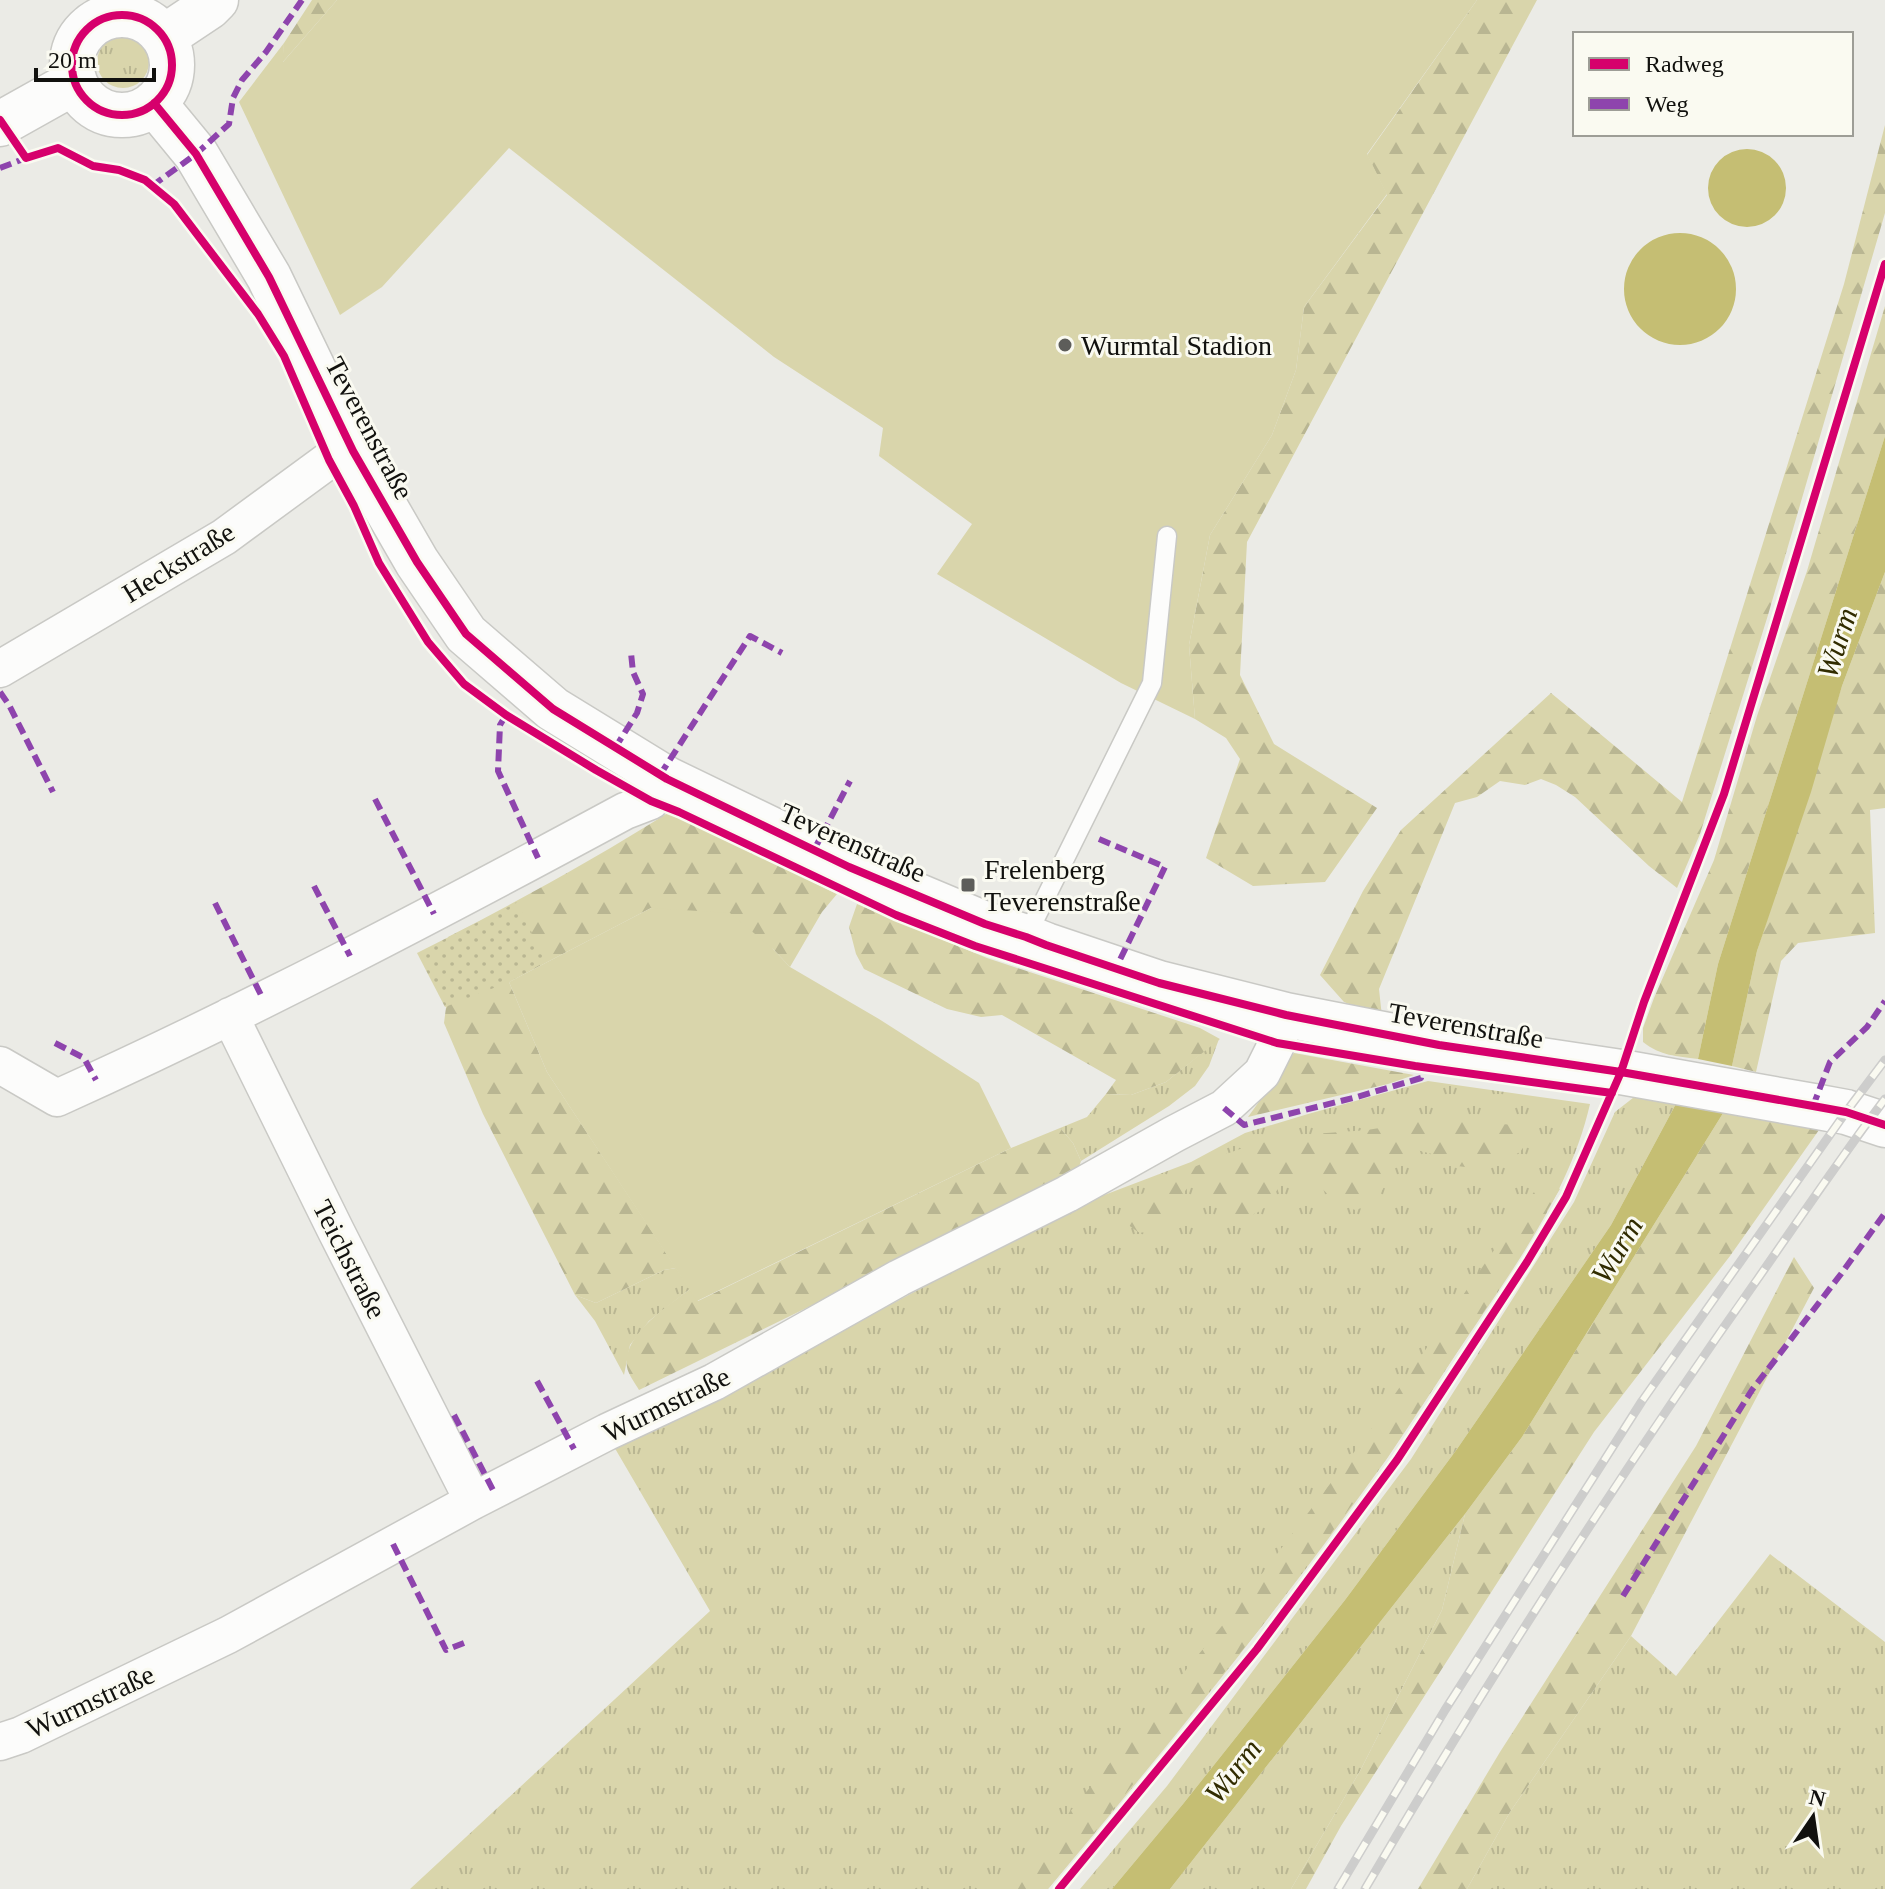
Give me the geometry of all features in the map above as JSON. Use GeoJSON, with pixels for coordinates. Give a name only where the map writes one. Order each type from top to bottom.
{"type":"FeatureCollection","features":[{"type":"Feature","properties":{"kind":"street"},"geometry":{"type":"LineString","coordinates":[[164,37],[216,0]]}},
{"type":"Feature","properties":{"kind":"street"},"geometry":{"type":"LineString","coordinates":[[78,13],[100,19],[123,15],[146,21],[164,37],[171,54],[171,72],[165,89],[154,103],[139,111],[114,114],[97,108],[78,91],[72,74],[72,56],[78,40],[78,13]]}},
{"type":"Feature","properties":{"kind":"street"},"geometry":{"type":"LineString","coordinates":[[0,124],[75,82]]}},
{"type":"Feature","properties":{"kind":"street","name":"Teverenstraße"},"geometry":{"type":"LineString","coordinates":[[154,103],[196,154],[269,277],[353,451],[417,562],[466,634],[553,709],[667,779],[855,870],[985,924],[1159,983],[1286,1015],[1439,1045],[1621,1072],[1813,1106],[1878,1122]]}},
{"type":"Feature","properties":{"kind":"street","name":"Heckstraße"},"geometry":{"type":"LineString","coordinates":[[0,669],[224,537],[329,460],[353,451]]}},
{"type":"Feature","properties":{"kind":"street"},"geometry":{"type":"LineString","coordinates":[[0,1065],[57,1098],[434,914],[625,811],[651,801],[667,779]]}},
{"type":"Feature","properties":{"kind":"street","name":"Wurmstraße"},"geometry":{"type":"LineString","coordinates":[[0,1742],[21,1735],[228,1635],[473,1501],[607,1432],[714,1382],[899,1278],[1067,1194],[1224,1108],[1262,1073],[1286,1015]]}},
{"type":"Feature","properties":{"kind":"street","name":"Teichstraße"},"geometry":{"type":"LineString","coordinates":[[230,1016],[473,1501]]}},
{"type":"Feature","properties":{"kind":"lane"},"geometry":{"type":"LineString","coordinates":[[1026,937],[1152,683],[1167,536]]}},
{"type":"Feature","properties":{"kind":"green space"},"geometry":{"type":"Polygon","coordinates":[[[312,0],[337,0],[282,63],[284,43],[312,0]]]}},
{"type":"Feature","properties":{"kind":"green space"},"geometry":{"type":"Polygon","coordinates":[[[337,0],[1477,0],[1367,154],[1387,194],[1304,307],[1296,370],[1272,435],[1210,535],[1189,645],[1195,719],[1121,683],[937,574],[972,524],[879,456],[883,428],[774,357],[509,148],[382,287],[340,315],[239,102],[284,43],[283,62],[337,0]]]}},
{"type":"Feature","properties":{"kind":"green space"},"geometry":{"type":"Polygon","coordinates":[[[1477,0],[1537,0],[1247,542],[1240,675],[1274,744],[1377,808],[1325,882],[1253,886],[1206,858],[1240,759],[1226,738],[1195,719],[1189,645],[1210,535],[1272,435],[1296,370],[1304,307],[1387,195],[1367,155],[1477,0]]]}},
{"type":"Feature","properties":{"kind":"green space"},"geometry":{"type":"Polygon","coordinates":[[[123,36],[141,44],[149,62],[141,80],[123,88],[105,80],[97,62],[105,44],[123,36]]]}},
{"type":"Feature","properties":{"kind":"green space"},"geometry":{"type":"Polygon","coordinates":[[[1885,125],[1885,213],[1768,615],[1700,834],[1677,888],[1575,797],[1556,785],[1541,779],[1525,785],[1500,781],[1477,797],[1455,803],[1379,989],[1382,1017],[1344,1002],[1320,975],[1363,891],[1401,830],[1551,693],[1682,802],[1844,284],[1885,125]]]}},
{"type":"Feature","properties":{"kind":"green space"},"geometry":{"type":"Polygon","coordinates":[[[1885,306],[1885,436],[1718,964],[1698,1059],[1663,1053],[1643,1042],[1643,1028],[1714,860],[1757,716],[1807,571],[1885,306]]]}},
{"type":"Feature","properties":{"kind":"green space"},"geometry":{"type":"Polygon","coordinates":[[[1885,572],[1885,808],[1870,810],[1875,933],[1798,943],[1781,961],[1756,1072],[1732,1066],[1757,951],[1842,686],[1885,572]]]}},
{"type":"Feature","properties":{"kind":"green space"},"geometry":{"type":"Polygon","coordinates":[[[671,811],[837,894],[822,912],[790,967],[773,949],[651,908],[509,982],[547,1072],[676,1268],[664,1270],[596,1303],[575,1295],[483,1114],[444,1023],[451,968],[448,937],[561,877],[671,811]]]}},
{"type":"Feature","properties":{"kind":"green space"},"geometry":{"type":"Polygon","coordinates":[[[518,902],[545,962],[509,982],[445,1007],[417,953],[518,902]]]}},
{"type":"Feature","properties":{"kind":"green space"},"geometry":{"type":"Polygon","coordinates":[[[857,904],[987,958],[1200,1028],[1220,1039],[1166,1082],[1131,1095],[1106,1094],[1116,1080],[1002,1015],[981,1017],[947,1009],[864,969],[856,954],[849,927],[857,904]]]}},
{"type":"Feature","properties":{"kind":"green space"},"geometry":{"type":"Polygon","coordinates":[[[651,908],[730,913],[790,967],[979,1083],[1011,1148],[697,1301],[547,1072],[509,982],[651,908]]]}},
{"type":"Feature","properties":{"kind":"green space"},"geometry":{"type":"Polygon","coordinates":[[[1219,1039],[1209,1066],[1195,1086],[1169,1106],[1081,1161],[1073,1143],[1060,1128],[1087,1117],[1106,1094],[1131,1095],[1166,1082],[1219,1039]]]}},
{"type":"Feature","properties":{"kind":"green space"},"geometry":{"type":"Polygon","coordinates":[[[1294,1053],[1414,1075],[1248,1117],[1294,1053]]]}},
{"type":"Feature","properties":{"kind":"green space"},"geometry":{"type":"Polygon","coordinates":[[[1428,1081],[1590,1104],[1568,1171],[1516,1265],[1386,1460],[1221,1678],[1048,1889],[410,1889],[710,1611],[613,1445],[724,1393],[1078,1205],[1191,1162],[1245,1133],[1428,1081]]]}},
{"type":"Feature","properties":{"kind":"green space"},"geometry":{"type":"Polygon","coordinates":[[[1638,1094],[1678,1100],[1611,1225],[1457,1449],[1345,1600],[1112,1889],[1080,1889],[1167,1786],[1411,1459],[1574,1202],[1615,1112],[1638,1094]]]}},
{"type":"Feature","properties":{"kind":"green space"},"geometry":{"type":"Polygon","coordinates":[[[1725,1110],[1819,1130],[1730,1256],[1594,1432],[1341,1826],[1306,1889],[1291,1889],[1360,1771],[1442,1610],[1465,1514],[1522,1437],[1725,1110]]]}},
{"type":"Feature","properties":{"kind":"green space"},"geometry":{"type":"Polygon","coordinates":[[[1428,1120],[1518,1125],[1527,1142],[1520,1152],[1487,1170],[1443,1164],[1432,1154],[1413,1149],[1400,1158],[1377,1198],[1368,1206],[1355,1210],[1337,1202],[1314,1182],[1294,1175],[1285,1176],[1269,1202],[1256,1213],[1238,1215],[1227,1211],[1209,1196],[1189,1186],[1178,1200],[1170,1221],[1148,1233],[1138,1232],[1127,1224],[1124,1214],[1128,1202],[1179,1174],[1232,1152],[1294,1136],[1367,1130],[1428,1120]]]}},
{"type":"Feature","properties":{"kind":"green space"},"geometry":{"type":"Polygon","coordinates":[[[1060,1128],[1073,1143],[1081,1161],[1076,1176],[639,1390],[627,1367],[627,1355],[632,1344],[648,1322],[690,1289],[698,1301],[1011,1148],[1060,1128]]]}},
{"type":"Feature","properties":{"kind":"green space"},"geometry":{"type":"Polygon","coordinates":[[[1543,1179],[1560,1189],[1512,1269],[1387,1458],[1262,1626],[1048,1889],[1007,1889],[1230,1616],[1364,1439],[1543,1179]]]}},
{"type":"Feature","properties":{"kind":"green space"},"geometry":{"type":"Polygon","coordinates":[[[1794,1257],[1814,1288],[1631,1636],[1510,1812],[1467,1889],[1418,1889],[1500,1752],[1696,1446],[1794,1257]]]}},
{"type":"Feature","properties":{"kind":"green space"},"geometry":{"type":"Polygon","coordinates":[[[676,1268],[690,1289],[649,1321],[630,1345],[624,1375],[595,1321],[575,1295],[596,1303],[664,1270],[676,1268]]]}},
{"type":"Feature","properties":{"kind":"green space"},"geometry":{"type":"Polygon","coordinates":[[[1465,1514],[1442,1610],[1360,1771],[1291,1889],[1170,1889],[1465,1514]]]}},
{"type":"Feature","properties":{"kind":"green space"},"geometry":{"type":"Polygon","coordinates":[[[1770,1554],[1885,1642],[1885,1889],[1467,1889],[1510,1812],[1631,1636],[1676,1676],[1770,1554]]]}},
{"type":"Feature","properties":{"kind":"water"},"geometry":{"type":"Polygon","coordinates":[[[1747,149],[1762,152],[1774,161],[1783,173],[1786,188],[1783,203],[1774,215],[1762,224],[1747,227],[1732,224],[1720,215],[1711,203],[1708,188],[1711,173],[1720,161],[1732,152],[1747,149]]]}},
{"type":"Feature","properties":{"kind":"water"},"geometry":{"type":"Polygon","coordinates":[[[1680,233],[1701,238],[1719,250],[1731,268],[1736,289],[1731,310],[1719,328],[1701,340],[1680,345],[1659,340],[1641,328],[1629,310],[1624,289],[1629,268],[1641,250],[1659,238],[1680,233]]]}},
{"type":"Feature","properties":{"kind":"water","name":"Wurm"},"geometry":{"type":"Polygon","coordinates":[[[1885,436],[1885,572],[1842,686],[1811,792],[1757,951],[1732,1066],[1698,1059],[1718,964],[1885,436]]]}},
{"type":"Feature","properties":{"kind":"water","name":"Wurm"},"geometry":{"type":"Polygon","coordinates":[[[1678,1100],[1725,1110],[1522,1437],[1170,1889],[1112,1889],[1345,1600],[1457,1449],[1611,1225],[1678,1100]]]}},
{"type":"Feature","properties":{"kind":"railway"},"geometry":{"type":"LineString","coordinates":[[1338,1889],[1445,1710],[1642,1401],[1885,1060]]}},
{"type":"Feature","properties":{"kind":"railway"},"geometry":{"type":"LineString","coordinates":[[1365,1889],[1507,1655],[1605,1502],[1885,1099]]}},
{"type":"Feature","properties":{"kind":"marked path"},"geometry":{"type":"LineString","coordinates":[[152,186],[196,154],[229,124],[233,98],[242,80],[302,0]]}},
{"type":"Feature","properties":{"kind":"marked path"},"geometry":{"type":"LineString","coordinates":[[0,168],[26,158],[23,155]]}},
{"type":"Feature","properties":{"kind":"marked path"},"geometry":{"type":"LineString","coordinates":[[660,775],[750,636],[782,653]]}},
{"type":"Feature","properties":{"kind":"marked path"},"geometry":{"type":"LineString","coordinates":[[615,748],[637,713],[643,694],[633,672],[631,653]]}},
{"type":"Feature","properties":{"kind":"marked path"},"geometry":{"type":"LineString","coordinates":[[0,692],[53,792]]}},
{"type":"Feature","properties":{"kind":"marked path"},"geometry":{"type":"LineString","coordinates":[[506,715],[500,725],[498,771],[538,858]]}},
{"type":"Feature","properties":{"kind":"marked path"},"geometry":{"type":"LineString","coordinates":[[814,850],[850,781]]}},
{"type":"Feature","properties":{"kind":"marked path"},"geometry":{"type":"LineString","coordinates":[[375,799],[434,914]]}},
{"type":"Feature","properties":{"kind":"marked path"},"geometry":{"type":"LineString","coordinates":[[1099,839],[1165,867],[1116,968]]}},
{"type":"Feature","properties":{"kind":"marked path"},"geometry":{"type":"LineString","coordinates":[[314,886],[350,956]]}},
{"type":"Feature","properties":{"kind":"marked path"},"geometry":{"type":"LineString","coordinates":[[215,903],[263,999]]}},
{"type":"Feature","properties":{"kind":"marked path"},"geometry":{"type":"LineString","coordinates":[[1813,1106],[1830,1062],[1867,1027],[1885,1001]]}},
{"type":"Feature","properties":{"kind":"marked path"},"geometry":{"type":"LineString","coordinates":[[55,1043],[84,1058],[96,1080]]}},
{"type":"Feature","properties":{"kind":"marked path"},"geometry":{"type":"LineString","coordinates":[[1224,1108],[1244,1125],[1421,1078],[1423,1067]]}},
{"type":"Feature","properties":{"kind":"marked path"},"geometry":{"type":"LineString","coordinates":[[1623,1596],[1752,1390],[1885,1213]]}},
{"type":"Feature","properties":{"kind":"marked path"},"geometry":{"type":"LineString","coordinates":[[537,1381],[574,1449]]}},
{"type":"Feature","properties":{"kind":"marked path"},"geometry":{"type":"LineString","coordinates":[[454,1415],[493,1490]]}},
{"type":"Feature","properties":{"kind":"marked path"},"geometry":{"type":"LineString","coordinates":[[393,1544],[446,1650],[464,1643]]}},
{"type":"Feature","properties":{"kind":"cycle path"},"geometry":{"type":"LineString","coordinates":[[122,15],[150,23],[164,37],[172,65],[164,93],[150,107],[122,115],[94,107],[80,93],[72,65],[80,37],[94,23],[122,15]]}},
{"type":"Feature","properties":{"kind":"cycle path"},"geometry":{"type":"LineString","coordinates":[[154,103],[196,154],[269,277],[353,451],[417,562],[466,634],[553,709],[667,779],[849,867],[985,924],[1159,983],[1286,1015],[1439,1045],[1621,1072],[1813,1106],[1846,1112],[1885,1125]]}},
{"type":"Feature","properties":{"kind":"cycle path"},"geometry":{"type":"LineString","coordinates":[[0,120],[26,158],[58,148],[93,166],[119,170],[145,180],[174,204],[258,314],[284,356],[329,460],[354,506],[379,563],[428,642],[464,684],[506,715],[596,770],[651,801],[896,915],[975,946],[1277,1043],[1612,1093]]}},
{"type":"Feature","properties":{"kind":"cycle path"},"geometry":{"type":"LineString","coordinates":[[1059,1889],[1257,1649],[1397,1460],[1566,1197],[1621,1072],[1644,1002],[1724,794],[1885,264]]}},
{"type":"Feature","properties":{"kind":"place","name":"Wurmtal Stadion"},"geometry":{"type":"Point","coordinates":[1065,345]}},
{"type":"Feature","properties":{"kind":"place","name":"Frelenberg Teverenstraße"},"geometry":{"type":"Point","coordinates":[968,885]}}]}
